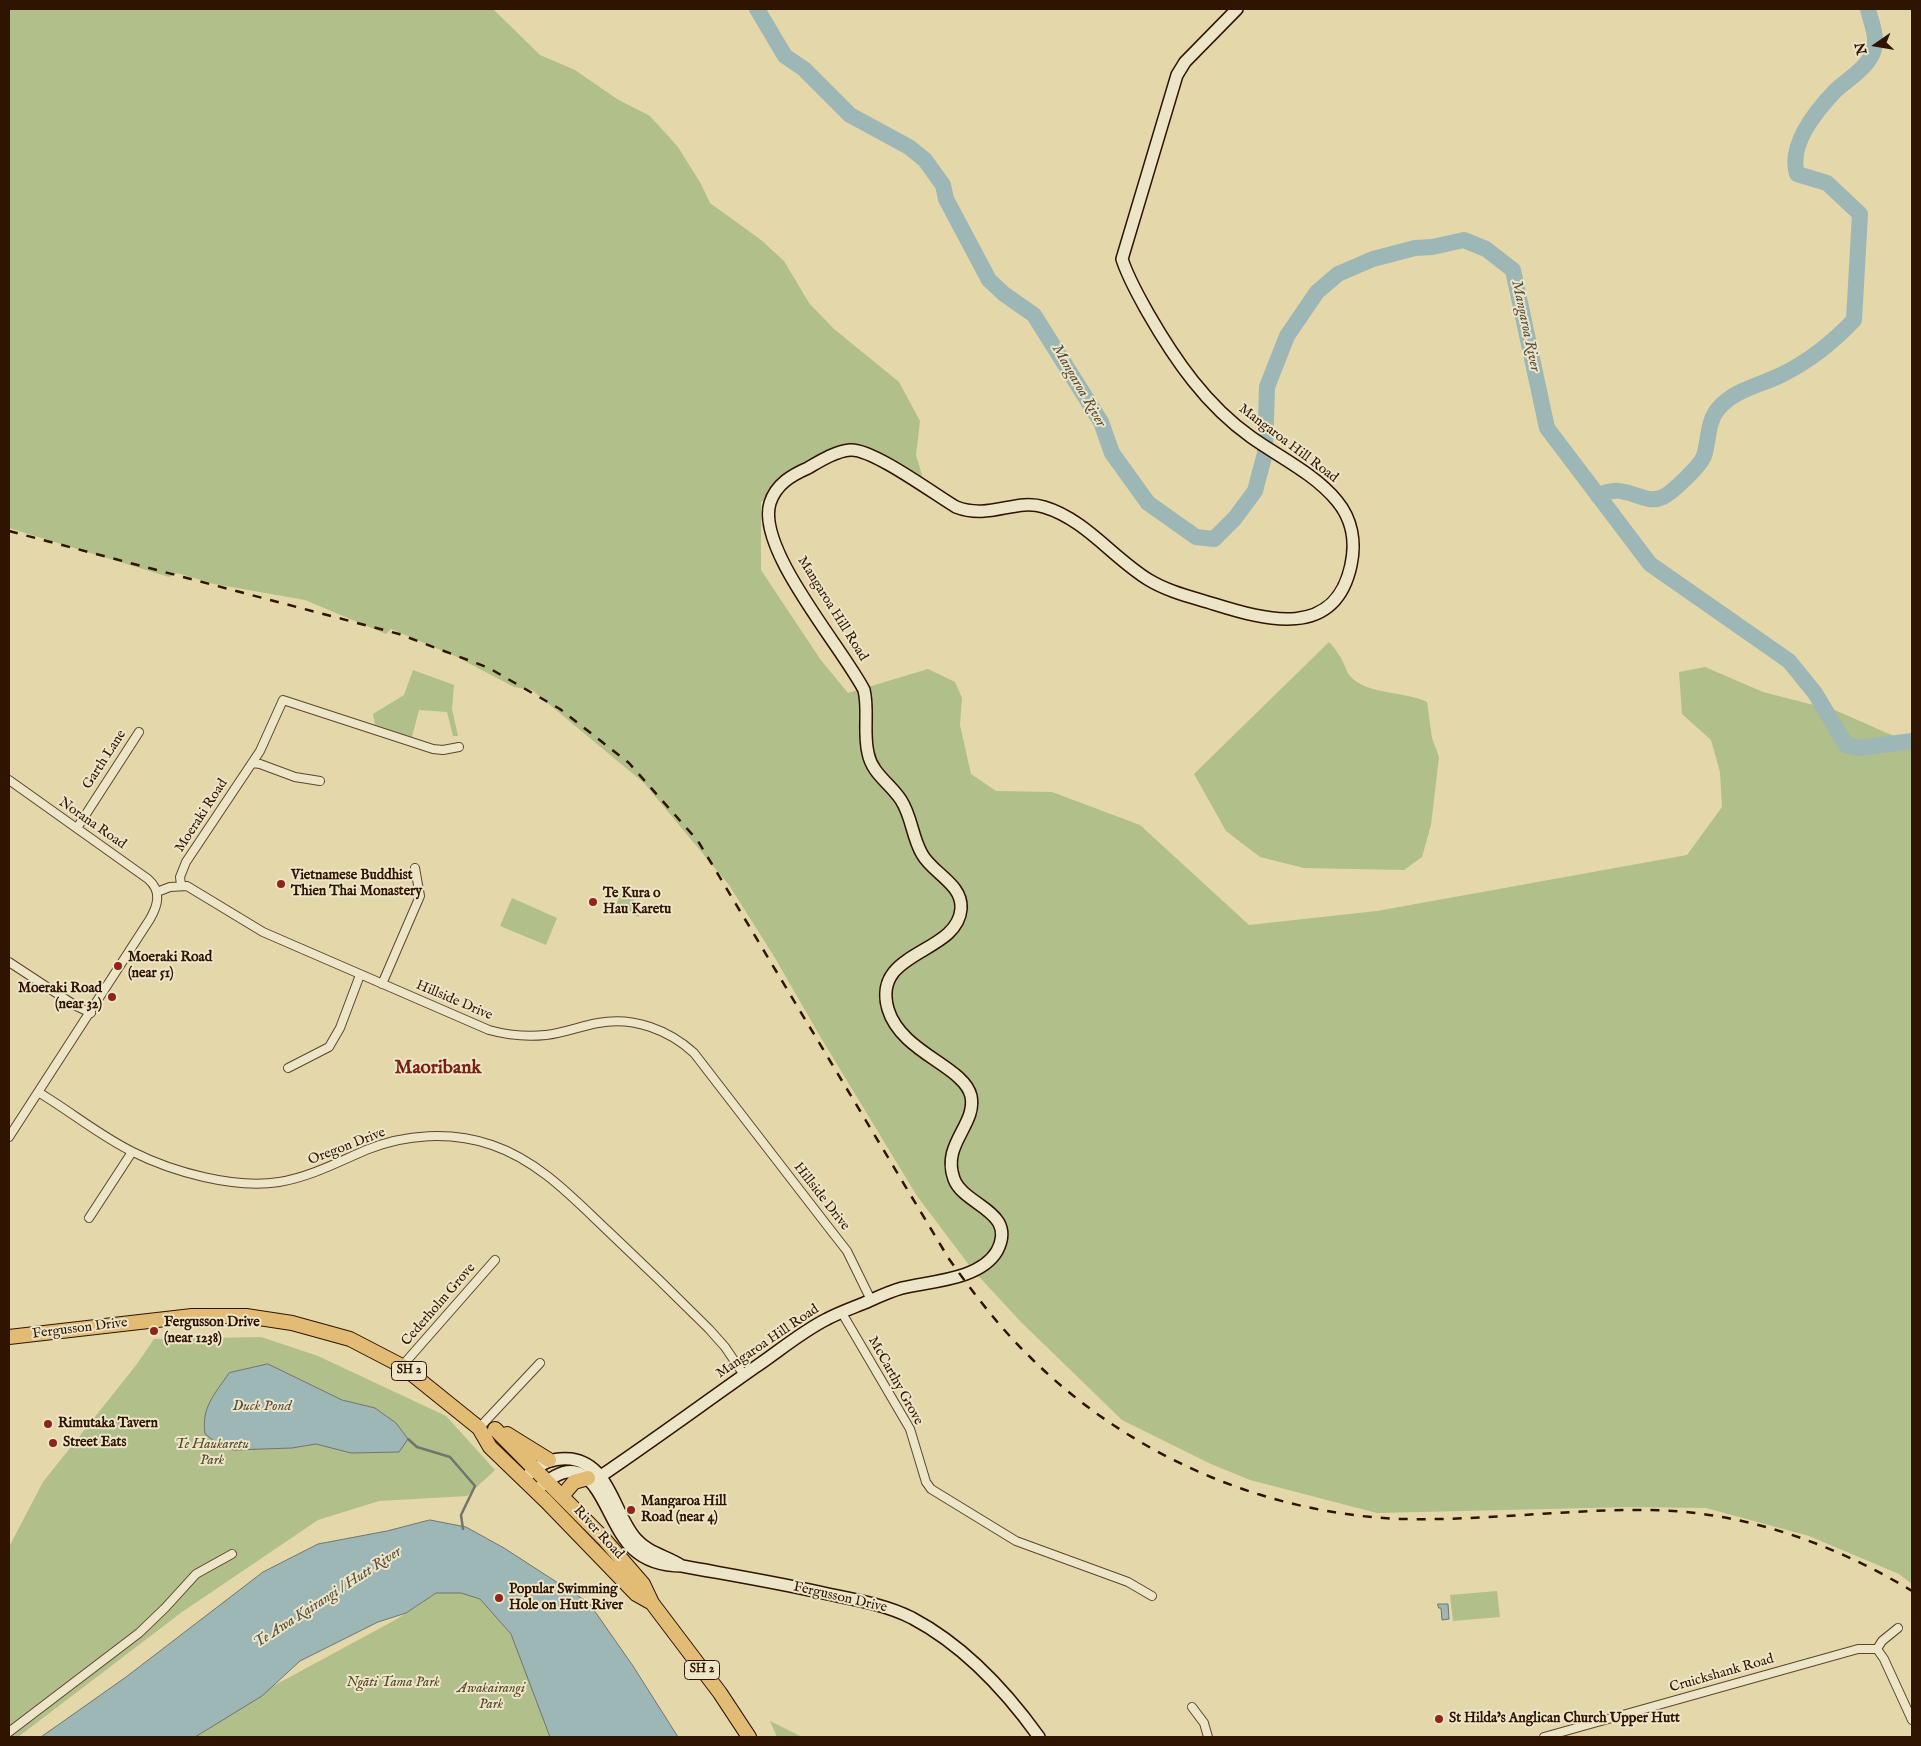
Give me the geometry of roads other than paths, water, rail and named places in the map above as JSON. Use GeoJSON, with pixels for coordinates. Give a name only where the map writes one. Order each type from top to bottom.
{"type":"FeatureCollection","features":[{"type":"Feature","properties":{"kind":"highway","name":"Fergusson Drive"},"geometry":{"type":"LineString","coordinates":[[9,1337],[192,1316],[267,1318],[350,1339],[402,1366],[479,1428],[490,1448],[524,1480],[541,1486]]}},
{"type":"Feature","properties":{"kind":"highway"},"geometry":{"type":"LineString","coordinates":[[479,1428],[495,1429],[514,1437],[549,1460]]}},
{"type":"Feature","properties":{"kind":"highway","name":"SH 2"},"geometry":{"type":"LineString","coordinates":[[495,1429],[535,1469]]}},
{"type":"Feature","properties":{"kind":"highway","name":"River Road"},"geometry":{"type":"LineString","coordinates":[[535,1469],[541,1486],[636,1594],[652,1603]]}},
{"type":"Feature","properties":{"kind":"highway"},"geometry":{"type":"LineString","coordinates":[[562,1496],[574,1482],[594,1479]]}},
{"type":"Feature","properties":{"kind":"highway","name":"River Road"},"geometry":{"type":"LineString","coordinates":[[541,1486],[562,1496],[643,1584],[652,1603],[720,1693],[750,1737]]}},
{"type":"Feature","properties":{"kind":"street","name":"Mangaroa Hill Road"},"geometry":{"type":"LineString","coordinates":[[594,1479],[812,1328],[871,1300],[905,1288],[962,1276],[989,1260],[1000,1243],[1001,1231],[997,1220],[989,1210],[958,1187],[951,1168],[955,1142],[970,1110],[969,1090],[962,1080],[908,1041],[892,1019],[886,998],[888,984],[894,971],[944,936],[954,925],[960,914],[960,901],[954,888],[926,861],[919,849],[907,810],[900,798],[873,768],[868,753],[864,690],[802,596],[779,551],[769,524],[769,509],[773,496],[781,484],[794,474],[845,450],[858,450],[872,456],[956,507],[981,513],[1030,505],[1044,507],[1074,523],[1140,574],[1164,588],[1244,614],[1272,620],[1292,620],[1317,612],[1340,592],[1350,572],[1353,542],[1346,516],[1336,500],[1320,485],[1225,416],[1180,367],[1133,286],[1122,259],[1177,75],[1185,62],[1237,9]]}},
{"type":"Feature","properties":{"kind":"street","name":"Moeraki Road"},"geometry":{"type":"LineString","coordinates":[[180,885],[180,877],[186,862],[252,763],[283,700],[433,749],[443,750],[458,747]]}},
{"type":"Feature","properties":{"kind":"street","name":"Garth Lane"},"geometry":{"type":"LineString","coordinates":[[77,828],[139,732]]}},
{"type":"Feature","properties":{"kind":"street"},"geometry":{"type":"LineString","coordinates":[[252,763],[260,764],[295,777],[320,781]]}},
{"type":"Feature","properties":{"kind":"street","name":"Norana Road"},"geometry":{"type":"LineString","coordinates":[[9,780],[148,878],[157,892]]}},
{"type":"Feature","properties":{"kind":"street"},"geometry":{"type":"LineString","coordinates":[[382,984],[420,896],[415,868]]}},
{"type":"Feature","properties":{"kind":"street","name":"Hillside Drive"},"geometry":{"type":"LineString","coordinates":[[180,885],[195,889],[263,932],[475,1025],[499,1033],[546,1035],[597,1023],[616,1022],[656,1029],[675,1037],[694,1054],[829,1228],[846,1251],[871,1300]]}},
{"type":"Feature","properties":{"kind":"street"},"geometry":{"type":"LineString","coordinates":[[9,1137],[91,1013],[155,910],[158,903],[157,892],[180,885]]}},
{"type":"Feature","properties":{"kind":"street"},"geometry":{"type":"LineString","coordinates":[[9,962],[91,1013]]}},
{"type":"Feature","properties":{"kind":"street"},"geometry":{"type":"LineString","coordinates":[[288,1068],[329,1047],[340,1028],[360,975]]}},
{"type":"Feature","properties":{"kind":"street","name":"Oregon Drive"},"geometry":{"type":"LineString","coordinates":[[38,1092],[132,1152],[191,1174],[232,1182],[278,1183],[309,1175],[384,1144],[419,1137],[467,1138],[492,1145],[516,1156],[554,1181],[709,1329],[725,1347],[744,1375]]}},
{"type":"Feature","properties":{"kind":"street"},"geometry":{"type":"LineString","coordinates":[[89,1218],[132,1152]]}},
{"type":"Feature","properties":{"kind":"street","name":"Cederholm Grove"},"geometry":{"type":"LineString","coordinates":[[402,1366],[495,1260]]}},
{"type":"Feature","properties":{"kind":"street","name":"McCarthy Grove"},"geometry":{"type":"LineString","coordinates":[[842,1313],[910,1429],[926,1482],[931,1490],[1009,1537],[1128,1582],[1152,1596]]}},
{"type":"Feature","properties":{"kind":"street"},"geometry":{"type":"LineString","coordinates":[[479,1428],[540,1363]]}},
{"type":"Feature","properties":{"kind":"street","name":"Fergusson Drive"},"geometry":{"type":"LineString","coordinates":[[549,1460],[568,1459],[584,1462],[616,1527],[634,1551],[658,1564],[682,1566],[876,1604],[912,1618],[946,1640],[978,1667],[1001,1690],[1039,1737]]}},
{"type":"Feature","properties":{"kind":"street"},"geometry":{"type":"LineString","coordinates":[[524,1480],[535,1469],[549,1460]]}},
{"type":"Feature","properties":{"kind":"street"},"geometry":{"type":"LineString","coordinates":[[541,1486],[553,1477],[573,1472],[594,1479]]}},
{"type":"Feature","properties":{"kind":"street"},"geometry":{"type":"LineString","coordinates":[[9,1732],[139,1633],[196,1574],[232,1554]]}},
{"type":"Feature","properties":{"kind":"street"},"geometry":{"type":"LineString","coordinates":[[1898,1628],[1882,1641],[1877,1650],[1884,1659],[1912,1720]]}},
{"type":"Feature","properties":{"kind":"street","name":"Cruickshank Road"},"geometry":{"type":"LineString","coordinates":[[1544,1737],[1858,1649],[1877,1650]]}},
{"type":"Feature","properties":{"kind":"street"},"geometry":{"type":"LineString","coordinates":[[1192,1707],[1204,1723],[1208,1737]]}},
{"type":"Feature","properties":{"kind":"water","name":"Duck Pond"},"geometry":{"type":"Polygon","coordinates":[[[268,1364],[342,1400],[375,1408],[396,1423],[408,1439],[399,1452],[351,1453],[316,1444],[292,1448],[234,1450],[222,1447],[205,1434],[205,1416],[210,1401],[229,1373],[268,1364]]]}},
{"type":"Feature","properties":{"kind":"water","name":"Te Awa Kairangi / Hutt River"},"geometry":{"type":"Polygon","coordinates":[[[430,1520],[466,1527],[504,1548],[589,1603],[633,1666],[678,1737],[550,1737],[511,1634],[480,1599],[461,1593],[436,1593],[406,1613],[378,1622],[300,1661],[262,1696],[195,1737],[41,1737],[126,1677],[263,1572],[318,1544],[387,1531],[430,1520]]]}},
{"type":"Feature","properties":{"kind":"water"},"geometry":{"type":"Polygon","coordinates":[[[1438,1604],[1448,1604],[1449,1619],[1442,1620],[1441,1608],[1439,1608],[1438,1604]]]}},
{"type":"Feature","properties":{"kind":"waterway","name":"Mangaroa River"},"geometry":{"type":"LineString","coordinates":[[757,9],[785,56],[804,69],[850,115],[909,147],[925,160],[943,185],[946,199],[989,280],[1004,294],[1034,315],[1101,422],[1112,453],[1148,503],[1196,537],[1214,539],[1235,518],[1255,491],[1265,453],[1267,387],[1287,336],[1317,292],[1338,274],[1373,259],[1415,248],[1432,247],[1464,240],[1486,249],[1513,270],[1547,428],[1650,564],[1789,661],[1815,693],[1846,745],[1859,748],[1912,741]]}},
{"type":"Feature","properties":{"kind":"waterway"},"geometry":{"type":"LineString","coordinates":[[1598,496],[1617,491],[1648,499],[1663,497],[1686,478],[1702,460],[1714,414],[1724,402],[1801,364],[1829,344],[1854,320],[1860,214],[1827,183],[1797,174],[1795,163],[1800,140],[1812,118],[1835,91],[1860,70],[1871,57],[1875,38],[1868,9]]}},
{"type":"Feature","properties":{"kind":"waterway"},"geometry":{"type":"LineString","coordinates":[[408,1439],[417,1447],[450,1457],[475,1486],[461,1515],[463,1529]]}},
{"type":"Feature","properties":{"kind":"railway"},"geometry":{"type":"LineString","coordinates":[[9,531],[399,634],[489,668],[560,709],[629,763],[698,841],[949,1259],[978,1298],[1020,1347],[1069,1393],[1111,1423],[1155,1450],[1202,1473],[1250,1491],[1300,1505],[1350,1515],[1433,1519],[1586,1511],[1648,1510],[1718,1516],[1752,1523],[1819,1545],[1851,1558],[1912,1591]]}},
{"type":"Feature","properties":{"kind":"place","name":"Vietnamese Buddhist Thien Thai Monastery"},"geometry":{"type":"Point","coordinates":[281,884]}},
{"type":"Feature","properties":{"kind":"place","name":"Te Kura o Hau Karetu"},"geometry":{"type":"Point","coordinates":[593,902]}},
{"type":"Feature","properties":{"kind":"place","name":"Moeraki Road (near 51)"},"geometry":{"type":"Point","coordinates":[118,966]}},
{"type":"Feature","properties":{"kind":"place","name":"Moeraki Road (near 32)"},"geometry":{"type":"Point","coordinates":[112,997]}},
{"type":"Feature","properties":{"kind":"place","name":"Fergusson Drive (near 1238)"},"geometry":{"type":"Point","coordinates":[154,1331]}},
{"type":"Feature","properties":{"kind":"place","name":"Rimutaka Tavern"},"geometry":{"type":"Point","coordinates":[48,1424]}},
{"type":"Feature","properties":{"kind":"place","name":"Street Eats"},"geometry":{"type":"Point","coordinates":[53,1443]}},
{"type":"Feature","properties":{"kind":"place","name":"Mangaroa Hill Road (near 4)"},"geometry":{"type":"Point","coordinates":[631,1510]}},
{"type":"Feature","properties":{"kind":"place","name":"Popular Swimming Hole on Hutt River"},"geometry":{"type":"Point","coordinates":[499,1598]}},
{"type":"Feature","properties":{"kind":"place","name":"St Hilda's Anglican Church Upper Hutt"},"geometry":{"type":"Point","coordinates":[1439,1719]}},
{"type":"Feature","properties":{"kind":"district","name":"Maoribank"},"geometry":{"type":"Point","coordinates":[438,1069]}},
{"type":"Feature","properties":{"kind":"park label","name":"Te Haukaretu Park"},"geometry":{"type":"Point","coordinates":[212,1454]}},
{"type":"Feature","properties":{"kind":"park label","name":"Ngāti Tama Park"},"geometry":{"type":"Point","coordinates":[393,1683]}},
{"type":"Feature","properties":{"kind":"park label","name":"Awakairangi Park"},"geometry":{"type":"Point","coordinates":[491,1698]}}]}
